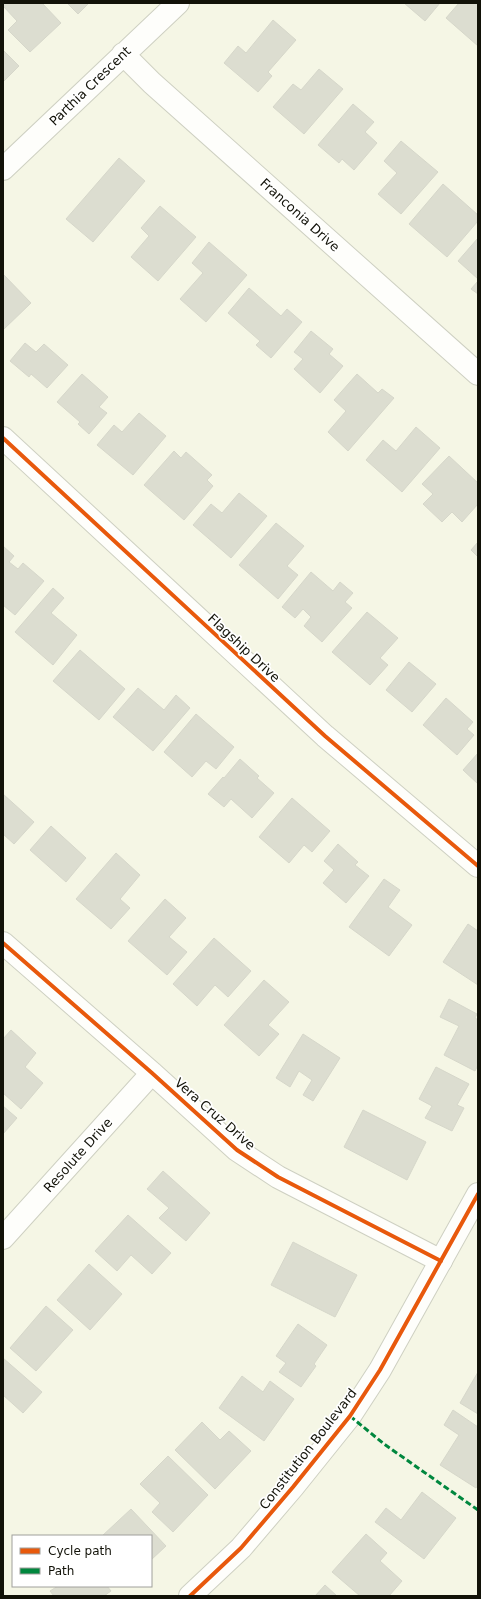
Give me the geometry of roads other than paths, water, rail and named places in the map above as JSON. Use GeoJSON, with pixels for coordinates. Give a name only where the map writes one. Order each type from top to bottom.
{"type":"FeatureCollection","features":[{"type":"Feature","properties":{"kind":"street","name":"Parthia Crescent"},"geometry":{"type":"LineString","coordinates":[[3,169],[178,3]]}},
{"type":"Feature","properties":{"kind":"street","name":"Franconia Drive"},"geometry":{"type":"LineString","coordinates":[[123,54],[152,83],[478,374]]}},
{"type":"Feature","properties":{"kind":"street","name":"Flagship Drive"},"geometry":{"type":"LineString","coordinates":[[3,438],[325,736],[478,866]]}},
{"type":"Feature","properties":{"kind":"street","name":"Vera Cruz Drive"},"geometry":{"type":"LineString","coordinates":[[3,943],[152,1073],[237,1150],[278,1177],[441,1261]]}},
{"type":"Feature","properties":{"kind":"street","name":"Resolute Drive"},"geometry":{"type":"LineString","coordinates":[[3,1238],[152,1073]]}},
{"type":"Feature","properties":{"kind":"street","name":"Constitution Boulevard"},"geometry":{"type":"LineString","coordinates":[[190,1596],[241,1548],[293,1487],[350,1416],[380,1370],[478,1194]]}}]}
